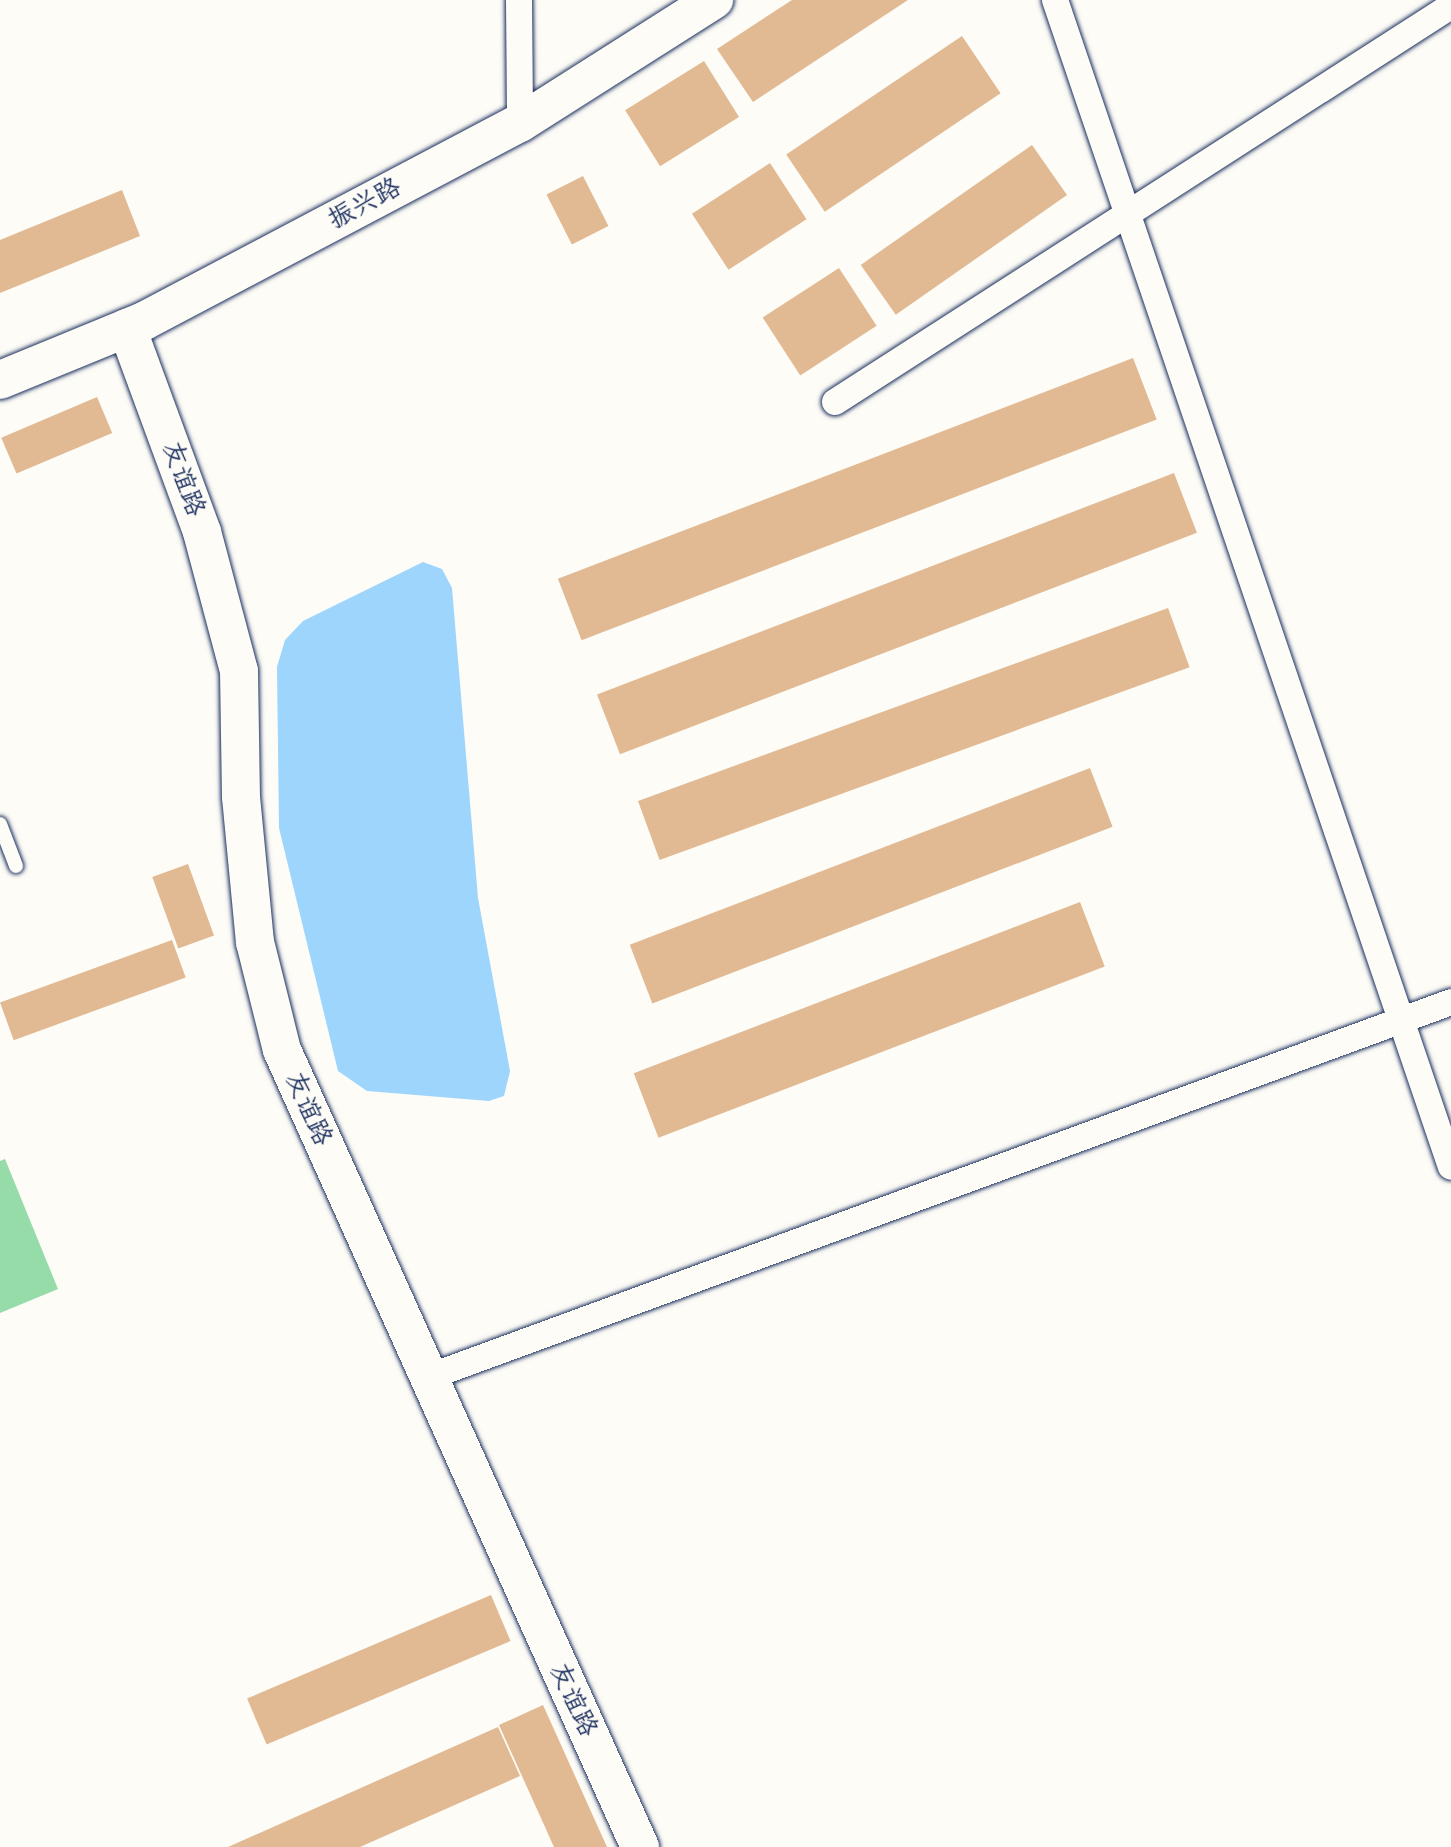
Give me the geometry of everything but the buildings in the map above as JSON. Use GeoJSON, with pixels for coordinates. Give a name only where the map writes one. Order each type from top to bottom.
{"type":"FeatureCollection","features":[{"type":"Feature","properties":{"kind":"street"},"geometry":{"type":"LineString","coordinates":[[519,0],[520,123]]}},
{"type":"Feature","properties":{"kind":"street","name":"振兴路"},"geometry":{"type":"LineString","coordinates":[[0,380],[127,328],[520,123],[714,0]]}},
{"type":"Feature","properties":{"kind":"street"},"geometry":{"type":"LineString","coordinates":[[1055,0],[1399,1022],[1451,1167]]}},
{"type":"Feature","properties":{"kind":"street"},"geometry":{"type":"LineString","coordinates":[[835,402],[1128,218],[1451,6]]}},
{"type":"Feature","properties":{"kind":"street","name":"友谊路"},"geometry":{"type":"LineString","coordinates":[[127,328],[202,532],[239,671],[241,797],[255,942],[282,1050],[426,1378],[640,1847]]}},
{"type":"Feature","properties":{"kind":"street"},"geometry":{"type":"LineString","coordinates":[[426,1378],[1451,1002]]}},
{"type":"Feature","properties":{"kind":"lane"},"geometry":{"type":"LineString","coordinates":[[0,824],[16,866]]}},
{"type":"Feature","properties":{"kind":"green space"},"geometry":{"type":"Polygon","coordinates":[[[5,1159],[58,1289],[0,1313],[0,1161],[5,1159]]]}},
{"type":"Feature","properties":{"kind":"water"},"geometry":{"type":"Polygon","coordinates":[[[423,562],[442,569],[452,588],[478,898],[510,1071],[504,1096],[489,1101],[367,1091],[338,1071],[279,828],[277,667],[285,640],[303,621],[423,562]]]}}]}
